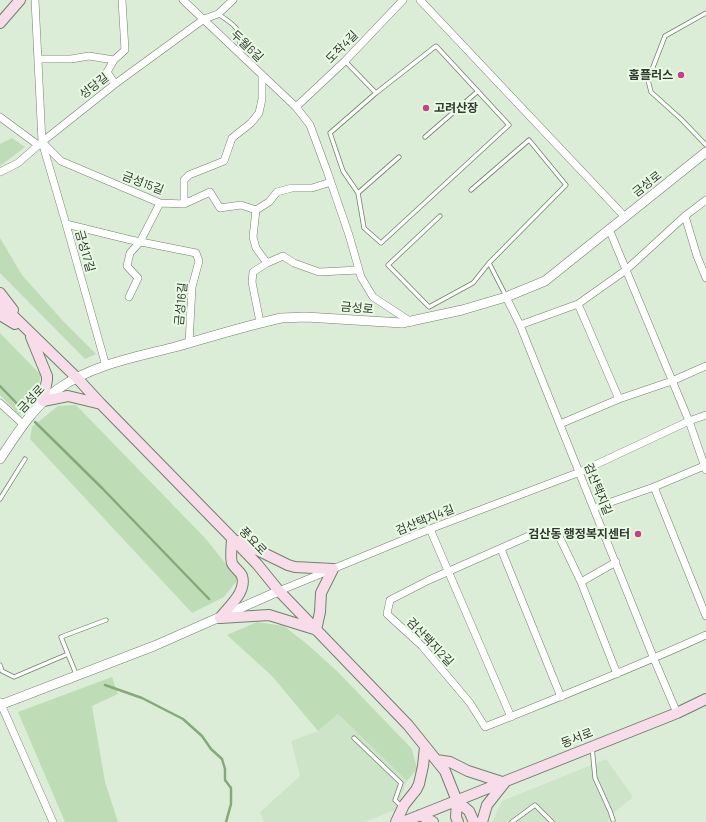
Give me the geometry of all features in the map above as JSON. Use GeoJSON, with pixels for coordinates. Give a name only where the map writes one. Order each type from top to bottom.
{"type":"FeatureCollection","features":[{"type":"Feature","properties":{"kind":"main road"},"geometry":{"type":"LineString","coordinates":[[0,23],[20,0]]}},
{"type":"Feature","properties":{"kind":"main road"},"geometry":{"type":"LineString","coordinates":[[0,293],[29,332],[47,376],[48,380],[44,401],[68,396],[101,404]]}},
{"type":"Feature","properties":{"kind":"main road","name":"풍요로"},"geometry":{"type":"LineString","coordinates":[[0,303],[77,378],[232,538],[257,564],[279,591],[408,725],[445,771],[457,801]]}},
{"type":"Feature","properties":{"kind":"main road"},"geometry":{"type":"LineString","coordinates":[[0,315],[29,332]]}},
{"type":"Feature","properties":{"kind":"main road"},"geometry":{"type":"LineString","coordinates":[[232,538],[288,565],[295,567],[333,569],[321,593],[320,612],[316,630],[268,615],[220,618],[239,595],[243,587],[241,573],[232,563],[232,538]]}},
{"type":"Feature","properties":{"kind":"main road","name":"동서로"},"geometry":{"type":"LineString","coordinates":[[403,822],[678,713],[706,699]]}},
{"type":"Feature","properties":{"kind":"main road"},"geometry":{"type":"LineString","coordinates":[[396,822],[403,808],[419,784],[424,766],[425,747]]}},
{"type":"Feature","properties":{"kind":"main road"},"geometry":{"type":"LineString","coordinates":[[436,760],[450,762],[468,771],[504,781],[487,806],[482,822]]}},
{"type":"Feature","properties":{"kind":"main road"},"geometry":{"type":"LineString","coordinates":[[457,801],[456,816],[458,822]]}},
{"type":"Feature","properties":{"kind":"main road"},"geometry":{"type":"LineString","coordinates":[[457,801],[469,811],[474,822]]}},
{"type":"Feature","properties":{"kind":"main road"},"geometry":{"type":"LineString","coordinates":[[420,815],[433,822]]}},
{"type":"Feature","properties":{"kind":"street","name":"금성17길"},"geometry":{"type":"LineString","coordinates":[[35,0],[40,144],[66,224],[106,366]]}},
{"type":"Feature","properties":{"kind":"street"},"geometry":{"type":"LineString","coordinates":[[115,84],[107,72],[114,60],[125,50],[122,0]]}},
{"type":"Feature","properties":{"kind":"street","name":"두월6길"},"geometry":{"type":"LineString","coordinates":[[183,0],[296,107],[310,126],[331,182],[361,277],[373,297],[411,322]]}},
{"type":"Feature","properties":{"kind":"street","name":"도작4길"},"geometry":{"type":"LineString","coordinates":[[296,107],[344,61],[403,0]]}},
{"type":"Feature","properties":{"kind":"street"},"geometry":{"type":"LineString","coordinates":[[420,0],[625,217]]}},
{"type":"Feature","properties":{"kind":"street"},"geometry":{"type":"LineString","coordinates":[[218,14],[230,1]]}},
{"type":"Feature","properties":{"kind":"street","name":"성당길"},"geometry":{"type":"LineString","coordinates":[[0,172],[18,163],[115,84],[204,19],[218,14]]}},
{"type":"Feature","properties":{"kind":"street"},"geometry":{"type":"LineString","coordinates":[[38,58],[71,59],[88,56],[114,60]]}},
{"type":"Feature","properties":{"kind":"street"},"geometry":{"type":"LineString","coordinates":[[184,204],[184,180],[189,175],[224,161],[232,138],[251,123],[259,113],[262,99],[262,75]]}},
{"type":"Feature","properties":{"kind":"street","name":"금성15길"},"geometry":{"type":"LineString","coordinates":[[0,117],[40,144],[61,162],[160,204],[184,204],[210,192],[220,208],[241,205],[256,210]]}},
{"type":"Feature","properties":{"kind":"street","name":"금성로"},"geometry":{"type":"LineString","coordinates":[[0,460],[24,425],[44,401],[58,389],[77,378],[106,366],[260,322],[281,318],[306,317],[370,322],[411,322],[462,310],[506,297],[545,281],[706,152]]}},
{"type":"Feature","properties":{"kind":"street"},"geometry":{"type":"LineString","coordinates":[[267,263],[256,248],[253,237],[256,210],[269,202],[277,192],[292,188],[312,188],[331,182]]}},
{"type":"Feature","properties":{"kind":"street"},"geometry":{"type":"LineString","coordinates":[[520,325],[578,304],[626,270],[685,216],[706,200]]}},
{"type":"Feature","properties":{"kind":"street"},"geometry":{"type":"LineString","coordinates":[[129,298],[138,278],[127,266],[130,253],[140,242],[160,204]]}},
{"type":"Feature","properties":{"kind":"street"},"geometry":{"type":"LineString","coordinates":[[685,216],[697,256],[706,278]]}},
{"type":"Feature","properties":{"kind":"street","name":"금성16길"},"geometry":{"type":"LineString","coordinates":[[66,224],[140,242],[196,253],[199,261],[192,287],[189,342]]}},
{"type":"Feature","properties":{"kind":"street"},"geometry":{"type":"LineString","coordinates":[[594,508],[705,468],[689,422],[609,229]]}},
{"type":"Feature","properties":{"kind":"street"},"geometry":{"type":"LineString","coordinates":[[260,322],[252,282],[253,272],[267,263],[283,256],[294,263],[320,272],[359,270]]}},
{"type":"Feature","properties":{"kind":"street","name":"검산택지길"},"geometry":{"type":"LineString","coordinates":[[506,297],[520,325],[654,659],[678,713]]}},
{"type":"Feature","properties":{"kind":"street"},"geometry":{"type":"LineString","coordinates":[[578,304],[619,399]]}},
{"type":"Feature","properties":{"kind":"street"},"geometry":{"type":"LineString","coordinates":[[560,424],[619,399],[672,381],[706,366]]}},
{"type":"Feature","properties":{"kind":"street"},"geometry":{"type":"LineString","coordinates":[[0,404],[24,425]]}},
{"type":"Feature","properties":{"kind":"street","name":"검산택지4길"},"geometry":{"type":"LineString","coordinates":[[279,591],[430,529],[580,472],[706,415]]}},
{"type":"Feature","properties":{"kind":"street"},"geometry":{"type":"LineString","coordinates":[[654,487],[706,616]]}},
{"type":"Feature","properties":{"kind":"street"},"geometry":{"type":"LineString","coordinates":[[430,529],[511,717]]}},
{"type":"Feature","properties":{"kind":"street","name":"검산택지2길"},"geometry":{"type":"LineString","coordinates":[[617,674],[580,582],[557,532],[540,531],[448,573],[429,580],[390,600],[387,614],[422,646],[470,703],[485,727],[562,697],[654,659],[706,635]]}},
{"type":"Feature","properties":{"kind":"street"},"geometry":{"type":"LineString","coordinates":[[501,548],[562,697]]}},
{"type":"Feature","properties":{"kind":"street"},"geometry":{"type":"LineString","coordinates":[[580,582],[616,562]]}},
{"type":"Feature","properties":{"kind":"street"},"geometry":{"type":"LineString","coordinates":[[53,822],[0,704],[154,646],[279,591]]}},
{"type":"Feature","properties":{"kind":"lane"},"geometry":{"type":"LineString","coordinates":[[706,13],[665,36],[648,80],[651,92],[681,119],[706,145]]}},
{"type":"Feature","properties":{"kind":"lane"},"geometry":{"type":"LineString","coordinates":[[218,14],[235,25],[240,36],[241,56]]}},
{"type":"Feature","properties":{"kind":"lane"},"geometry":{"type":"LineString","coordinates":[[436,46],[477,92],[509,125],[381,243],[364,228],[358,193],[343,171],[330,133],[376,93],[436,46]]}},
{"type":"Feature","properties":{"kind":"lane"},"geometry":{"type":"LineString","coordinates":[[344,61],[376,93]]}},
{"type":"Feature","properties":{"kind":"lane"},"geometry":{"type":"LineString","coordinates":[[425,136],[477,92]]}},
{"type":"Feature","properties":{"kind":"lane"},"geometry":{"type":"LineString","coordinates":[[440,216],[388,265],[429,308],[473,283],[488,263],[566,185],[529,140],[471,190]]}},
{"type":"Feature","properties":{"kind":"lane"},"geometry":{"type":"LineString","coordinates":[[358,193],[398,157]]}},
{"type":"Feature","properties":{"kind":"lane"},"geometry":{"type":"LineString","coordinates":[[488,263],[506,297]]}},
{"type":"Feature","properties":{"kind":"lane"},"geometry":{"type":"LineString","coordinates":[[0,499],[25,459]]}},
{"type":"Feature","properties":{"kind":"lane"},"geometry":{"type":"LineString","coordinates":[[76,676],[61,637],[106,620]]}},
{"type":"Feature","properties":{"kind":"lane"},"geometry":{"type":"LineString","coordinates":[[0,665],[2,671],[14,676],[68,654]]}},
{"type":"Feature","properties":{"kind":"lane"},"geometry":{"type":"LineString","coordinates":[[354,738],[401,783],[395,800],[403,808]]}},
{"type":"Feature","properties":{"kind":"lane"},"geometry":{"type":"LineString","coordinates":[[592,746],[595,778],[613,820]]}},
{"type":"Feature","properties":{"kind":"lane"},"geometry":{"type":"LineString","coordinates":[[512,822],[535,805],[552,822]]}},
{"type":"Feature","properties":{"kind":"shaded area"},"geometry":{"type":"Polygon","coordinates":[[[12,138],[25,147],[0,166],[0,144],[12,138]]]}},
{"type":"Feature","properties":{"kind":"shaded area"},"geometry":{"type":"Polygon","coordinates":[[[0,238],[22,275],[63,321],[96,354],[85,359],[0,273],[0,238]]]}},
{"type":"Feature","properties":{"kind":"shaded area"},"geometry":{"type":"Polygon","coordinates":[[[0,333],[41,375],[36,396],[19,415],[0,395],[0,333]]]}},
{"type":"Feature","properties":{"kind":"shaded area"},"geometry":{"type":"Polygon","coordinates":[[[76,405],[205,538],[238,579],[224,597],[192,613],[30,439],[32,427],[58,406],[76,405]]]}},
{"type":"Feature","properties":{"kind":"shaded area"},"geometry":{"type":"Polygon","coordinates":[[[257,622],[284,626],[307,644],[337,671],[412,749],[417,769],[407,781],[338,714],[318,731],[272,676],[227,635],[257,622]]]}},
{"type":"Feature","properties":{"kind":"shaded area"},"geometry":{"type":"Polygon","coordinates":[[[112,677],[118,694],[92,706],[105,782],[118,822],[65,822],[18,712],[112,677]]]}},
{"type":"Feature","properties":{"kind":"shaded area"},"geometry":{"type":"Polygon","coordinates":[[[338,714],[407,781],[395,810],[364,822],[264,822],[260,812],[300,776],[291,741],[318,731],[338,714]]]}},
{"type":"Feature","properties":{"kind":"shaded area"},"geometry":{"type":"Polygon","coordinates":[[[606,759],[633,797],[616,811],[607,822],[492,822],[502,801],[606,759]]]}},
{"type":"Feature","properties":{"kind":"waterway"},"geometry":{"type":"LineString","coordinates":[[0,386],[25,412]]}},
{"type":"Feature","properties":{"kind":"waterway"},"geometry":{"type":"LineString","coordinates":[[35,422],[102,488],[209,599]]}},
{"type":"Feature","properties":{"kind":"waterway"},"geometry":{"type":"LineString","coordinates":[[105,685],[142,698],[183,719],[202,736],[211,749],[222,759],[225,769],[225,780],[231,788],[231,804],[226,822]]}},
{"type":"Feature","properties":{"kind":"place","name":"홈플러스"},"geometry":{"type":"Point","coordinates":[681,75]}},
{"type":"Feature","properties":{"kind":"place","name":"고려산장"},"geometry":{"type":"Point","coordinates":[426,108]}},
{"type":"Feature","properties":{"kind":"place","name":"검산동 행정복지센터"},"geometry":{"type":"Point","coordinates":[638,534]}}]}
